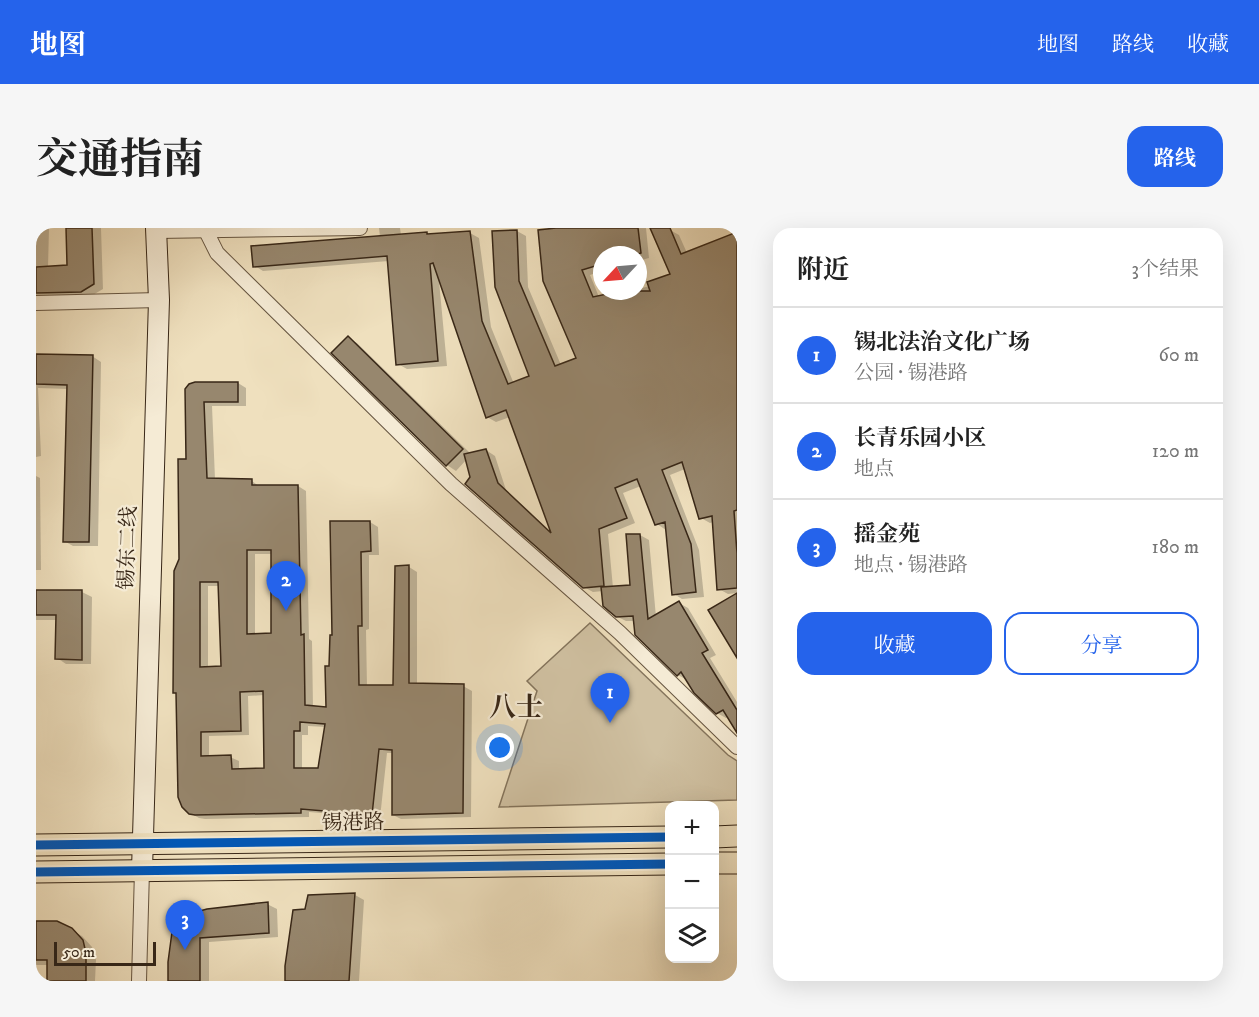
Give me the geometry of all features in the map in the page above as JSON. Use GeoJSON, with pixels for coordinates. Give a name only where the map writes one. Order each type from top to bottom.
{"type":"FeatureCollection","features":[{"type":"Feature","properties":{"kind":"main road","name":"锡东二线"},"geometry":{"type":"LineString","coordinates":[[142,870],[159,300],[157,230]]}},
{"type":"Feature","properties":{"kind":"main road"},"geometry":{"type":"LineString","coordinates":[[719,837],[737,836]]}},
{"type":"Feature","properties":{"kind":"main road","name":"锡港路"},"geometry":{"type":"LineString","coordinates":[[36,845],[665,837]]}},
{"type":"Feature","properties":{"kind":"main road"},"geometry":{"type":"LineString","coordinates":[[719,863],[737,863]]}},
{"type":"Feature","properties":{"kind":"main road"},"geometry":{"type":"LineString","coordinates":[[36,872],[665,864]]}},
{"type":"Feature","properties":{"kind":"street"},"geometry":{"type":"LineString","coordinates":[[157,230],[360,228]]}},
{"type":"Feature","properties":{"kind":"street"},"geometry":{"type":"LineString","coordinates":[[206,231],[217,254],[451,484],[620,633],[737,747]]}},
{"type":"Feature","properties":{"kind":"street"},"geometry":{"type":"LineString","coordinates":[[36,303],[159,300]]}},
{"type":"Feature","properties":{"kind":"street"},"geometry":{"type":"LineString","coordinates":[[139,981],[142,870]]}},
{"type":"Feature","properties":{"kind":"shaded area"},"geometry":{"type":"Polygon","coordinates":[[[590,623],[737,761],[737,800],[499,807],[537,691],[527,681],[590,623]]]}},
{"type":"Feature","properties":{"kind":"building"},"geometry":{"type":"Polygon","coordinates":[[[66,228],[92,228],[94,284],[81,292],[36,293],[36,267],[67,265],[66,228]]]}},
{"type":"Feature","properties":{"kind":"building"},"geometry":{"type":"Polygon","coordinates":[[[638,228],[640,246],[593,246],[593,267],[582,270],[593,300],[647,300],[647,291],[650,291],[647,282],[670,274],[650,228],[670,228],[681,254],[737,232],[737,510],[734,511],[737,588],[717,590],[712,516],[699,519],[682,462],[662,470],[691,544],[696,592],[672,595],[665,522],[655,525],[637,479],[615,488],[627,518],[599,529],[604,586],[583,588],[465,484],[470,477],[464,454],[486,449],[498,483],[551,533],[506,410],[486,418],[433,263],[430,264],[438,361],[396,365],[387,256],[253,267],[251,246],[427,232],[427,234],[470,231],[482,321],[508,384],[529,376],[495,287],[492,231],[517,230],[519,281],[555,366],[576,358],[543,281],[538,230],[638,228]]]}},
{"type":"Feature","properties":{"kind":"building"},"geometry":{"type":"Polygon","coordinates":[[[348,336],[463,449],[446,466],[331,353],[348,336]]]}},
{"type":"Feature","properties":{"kind":"building"},"geometry":{"type":"Polygon","coordinates":[[[36,354],[93,355],[89,542],[63,542],[67,385],[36,384],[36,354]]]}},
{"type":"Feature","properties":{"kind":"building"},"geometry":{"type":"Polygon","coordinates":[[[238,382],[238,402],[204,402],[207,478],[252,479],[252,485],[298,485],[305,705],[326,707],[325,666],[329,666],[330,635],[332,635],[330,521],[370,521],[371,551],[361,552],[362,626],[358,626],[359,685],[393,685],[395,566],[409,565],[409,683],[464,684],[463,813],[392,815],[392,750],[379,749],[372,815],[301,809],[301,813],[195,815],[189,814],[182,807],[178,797],[176,693],[173,693],[174,571],[179,559],[178,459],[186,459],[185,389],[189,384],[238,382]],[[247,550],[247,634],[271,633],[271,550],[247,550]],[[200,582],[200,667],[221,666],[218,582],[200,582]],[[263,691],[240,692],[241,731],[201,732],[201,756],[231,755],[232,769],[264,768],[263,691]],[[300,722],[300,731],[294,731],[294,768],[318,768],[325,724],[300,722]]]}},
{"type":"Feature","properties":{"kind":"building"},"geometry":{"type":"Polygon","coordinates":[[[626,534],[640,534],[648,619],[679,601],[708,650],[702,653],[737,710],[737,733],[723,710],[716,714],[694,693],[681,672],[677,676],[635,635],[633,616],[616,617],[603,606],[601,587],[630,585],[626,534]]]}},
{"type":"Feature","properties":{"kind":"building"},"geometry":{"type":"Polygon","coordinates":[[[36,590],[82,590],[82,660],[55,659],[56,615],[36,615],[36,590]]]}},
{"type":"Feature","properties":{"kind":"building"},"geometry":{"type":"Polygon","coordinates":[[[737,593],[737,658],[708,610],[737,593]]]}},
{"type":"Feature","properties":{"kind":"building"},"geometry":{"type":"Polygon","coordinates":[[[355,893],[349,981],[285,981],[293,910],[305,909],[308,895],[355,893]]]}},
{"type":"Feature","properties":{"kind":"building"},"geometry":{"type":"Polygon","coordinates":[[[268,902],[269,933],[200,938],[200,981],[168,981],[172,932],[185,915],[207,909],[268,902]]]}},
{"type":"Feature","properties":{"kind":"building"},"geometry":{"type":"Polygon","coordinates":[[[36,921],[57,921],[72,928],[83,940],[86,953],[86,981],[47,981],[47,960],[36,960],[36,921]]]}},
{"type":"Feature","properties":{"kind":"cycle path"},"geometry":{"type":"LineString","coordinates":[[36,845],[665,837]]}},
{"type":"Feature","properties":{"kind":"cycle path"},"geometry":{"type":"LineString","coordinates":[[36,872],[665,864]]}},
{"type":"Feature","properties":{"kind":"place","name":"长青乐园小区"},"geometry":{"type":"Point","coordinates":[286,611]}},
{"type":"Feature","properties":{"kind":"place","name":"锡北法治文化广场"},"geometry":{"type":"Point","coordinates":[610,723]}},
{"type":"Feature","properties":{"kind":"place","name":"摇金苑"},"geometry":{"type":"Point","coordinates":[185,950]}},
{"type":"Feature","properties":{"kind":"district","name":"八士"},"geometry":{"type":"Point","coordinates":[516,708]}}]}
